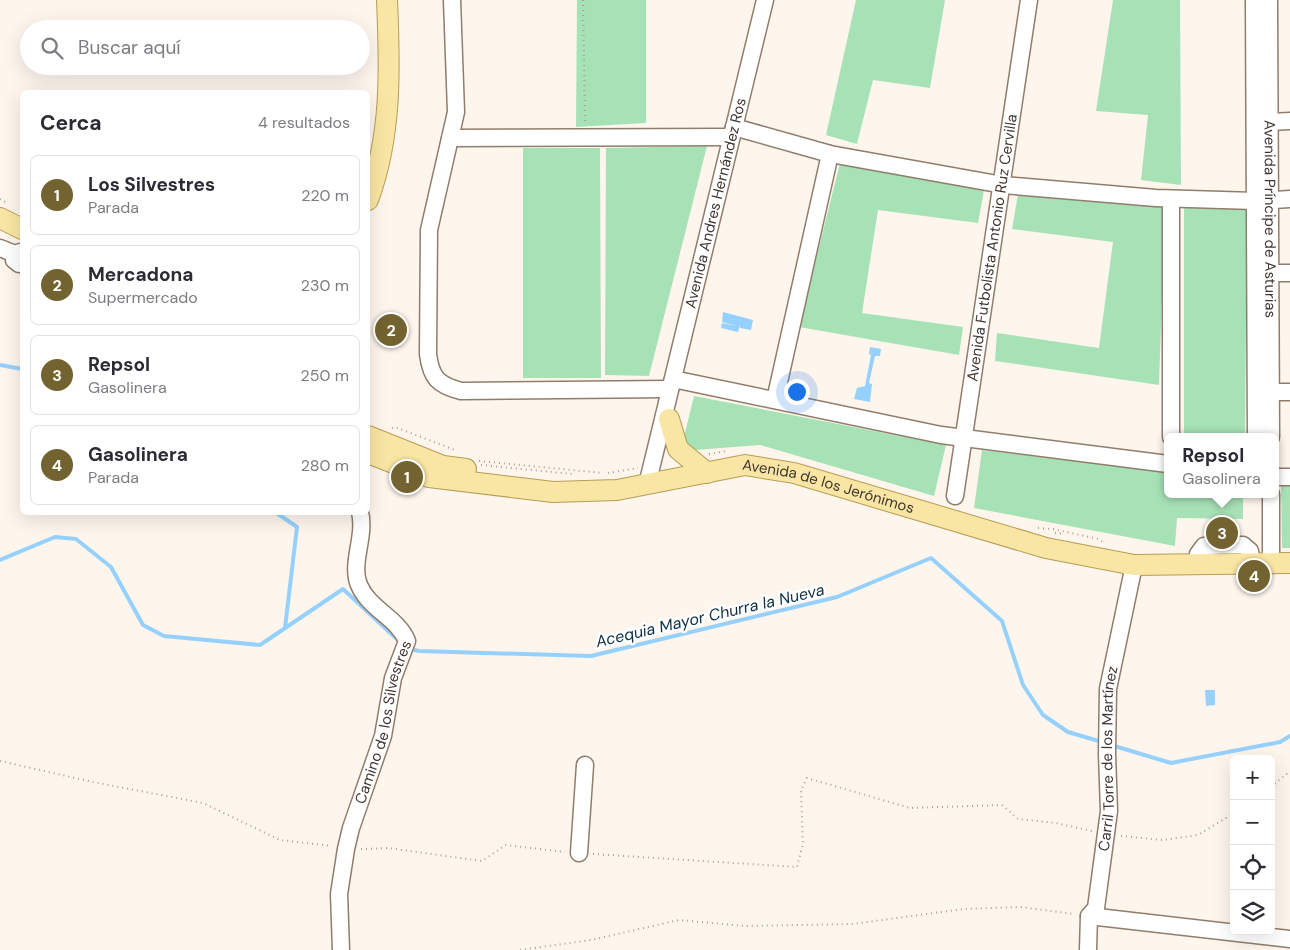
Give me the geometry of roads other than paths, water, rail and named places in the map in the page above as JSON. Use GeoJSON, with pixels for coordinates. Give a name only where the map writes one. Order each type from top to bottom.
{"type":"FeatureCollection","features":[{"type":"Feature","properties":{"kind":"main road"},"geometry":{"type":"LineString","coordinates":[[370,194],[378,172],[387,127],[389,46],[387,0]]}},
{"type":"Feature","properties":{"kind":"main road"},"geometry":{"type":"LineString","coordinates":[[0,207],[20,217]]}},
{"type":"Feature","properties":{"kind":"main road"},"geometry":{"type":"LineString","coordinates":[[0,218],[20,228]]}},
{"type":"Feature","properties":{"kind":"main road"},"geometry":{"type":"LineString","coordinates":[[667,412],[678,449],[707,473]]}},
{"type":"Feature","properties":{"kind":"main road","name":"Avenida de los Jerónimos"},"geometry":{"type":"LineString","coordinates":[[370,450],[443,466],[606,490],[655,483],[744,465],[794,473],[1046,548],[1134,565],[1271,564]]}},
{"type":"Feature","properties":{"kind":"street"},"geometry":{"type":"LineString","coordinates":[[452,0],[457,82],[456,112],[429,230],[428,354],[430,366],[436,378],[446,387],[461,391],[672,384],[775,400],[962,438],[1164,463]]}},
{"type":"Feature","properties":{"kind":"street","name":"Avenida Andres Hernández Ros"},"geometry":{"type":"LineString","coordinates":[[655,483],[672,384],[765,0]]}},
{"type":"Feature","properties":{"kind":"street","name":"Avenida Futbolista Antonio Ruz Cervilla"},"geometry":{"type":"LineString","coordinates":[[955,496],[962,438],[1003,186],[1029,0]]}},
{"type":"Feature","properties":{"kind":"street","name":"Avenida Príncipe de Asturias"},"geometry":{"type":"LineString","coordinates":[[1254,0],[1262,200],[1270,273],[1271,433]]}},
{"type":"Feature","properties":{"kind":"street","name":"Avenida Príncipe de Asturias"},"geometry":{"type":"LineString","coordinates":[[1256,433],[1262,200],[1269,122],[1269,0]]}},
{"type":"Feature","properties":{"kind":"street"},"geometry":{"type":"LineString","coordinates":[[1269,122],[1290,121]]}},
{"type":"Feature","properties":{"kind":"street"},"geometry":{"type":"LineString","coordinates":[[450,138],[586,138],[733,132],[830,154],[1003,186],[1171,199],[1290,199]]}},
{"type":"Feature","properties":{"kind":"street"},"geometry":{"type":"LineString","coordinates":[[775,400],[830,154]]}},
{"type":"Feature","properties":{"kind":"street"},"geometry":{"type":"LineString","coordinates":[[1171,199],[1171,433]]}},
{"type":"Feature","properties":{"kind":"street"},"geometry":{"type":"LineString","coordinates":[[1270,273],[1290,273]]}},
{"type":"Feature","properties":{"kind":"street"},"geometry":{"type":"LineString","coordinates":[[1271,392],[1290,392]]}},
{"type":"Feature","properties":{"kind":"street"},"geometry":{"type":"LineString","coordinates":[[1271,498],[1271,564]]}},
{"type":"Feature","properties":{"kind":"street","name":"Camino de los Silvestres"},"geometry":{"type":"LineString","coordinates":[[341,950],[339,894],[346,849],[361,796],[379,750],[387,721],[394,678],[406,647],[405,636],[376,608],[359,586],[357,568],[363,531],[360,515]]}},
{"type":"Feature","properties":{"kind":"street","name":"Carril Torre de los Martínez"},"geometry":{"type":"LineString","coordinates":[[1088,950],[1089,916],[1096,908],[1109,811],[1108,689],[1134,565]]}},
{"type":"Feature","properties":{"kind":"street"},"geometry":{"type":"LineString","coordinates":[[579,853],[584,765]]}},
{"type":"Feature","properties":{"kind":"street"},"geometry":{"type":"LineString","coordinates":[[1089,916],[1290,939]]}},
{"type":"Feature","properties":{"kind":"water"},"geometry":{"type":"Polygon","coordinates":[[[723,312],[753,320],[751,330],[740,328],[740,325],[738,332],[721,328],[722,323],[736,326],[722,322],[723,312]]]}},
{"type":"Feature","properties":{"kind":"water"},"geometry":{"type":"Polygon","coordinates":[[[870,347],[881,349],[880,356],[875,356],[869,383],[872,384],[870,402],[854,399],[857,388],[865,386],[871,355],[869,354],[870,347]]]}},
{"type":"Feature","properties":{"kind":"water"},"geometry":{"type":"Polygon","coordinates":[[[1205,690],[1215,690],[1215,705],[1206,706],[1205,690]]]}},
{"type":"Feature","properties":{"kind":"waterway"},"geometry":{"type":"LineString","coordinates":[[0,365],[20,369]]}},
{"type":"Feature","properties":{"kind":"waterway"},"geometry":{"type":"LineString","coordinates":[[279,515],[297,527],[285,628]]}},
{"type":"Feature","properties":{"kind":"waterway","name":"Acequia Mayor Churra la Nueva"},"geometry":{"type":"LineString","coordinates":[[0,560],[55,537],[76,539],[111,567],[143,625],[164,636],[260,645],[343,589],[400,642]]}},
{"type":"Feature","properties":{"kind":"waterway","name":"Acequia Mayor Churra la Nueva"},"geometry":{"type":"LineString","coordinates":[[410,649],[419,651],[591,656],[837,597],[931,558],[1002,621],[1023,685],[1043,715],[1068,732],[1102,742]]}},
{"type":"Feature","properties":{"kind":"waterway","name":"Acequia Mayor Churra la Nueva"},"geometry":{"type":"LineString","coordinates":[[1111,745],[1171,763],[1280,742],[1290,736]]}},
{"type":"Feature","properties":{"kind":"place","name":"Mercadona"},"geometry":{"type":"Point","coordinates":[391,330]}},
{"type":"Feature","properties":{"kind":"place","name":"Los Silvestres"},"geometry":{"type":"Point","coordinates":[407,477]}},
{"type":"Feature","properties":{"kind":"place","name":"Repsol"},"geometry":{"type":"Point","coordinates":[1222,533]}},
{"type":"Feature","properties":{"kind":"place","name":"Gasolinera"},"geometry":{"type":"Point","coordinates":[1254,576]}}]}
